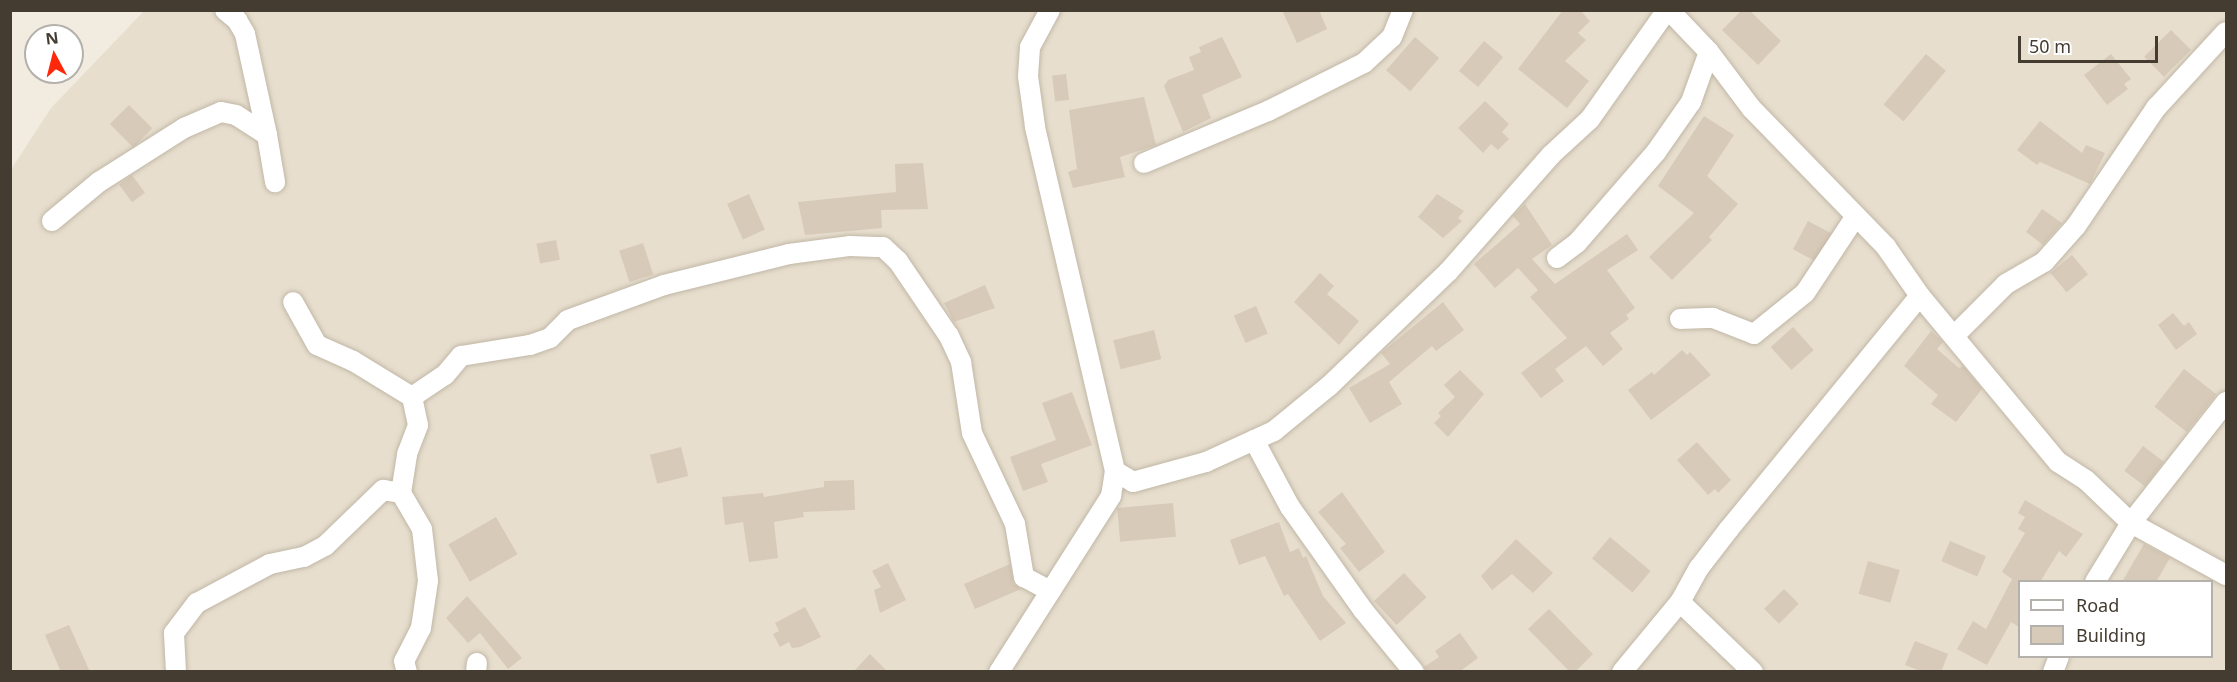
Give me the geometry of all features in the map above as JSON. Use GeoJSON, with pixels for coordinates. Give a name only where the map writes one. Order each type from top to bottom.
{"type":"FeatureCollection","features":[{"type":"Feature","properties":{"kind":"street"},"geometry":{"type":"LineString","coordinates":[[225,10],[237,20],[245,34],[275,182]]}},
{"type":"Feature","properties":{"kind":"street"},"geometry":{"type":"LineString","coordinates":[[999,672],[1111,496],[1115,471],[1035,126],[1028,76],[1030,47],[1050,10]]}},
{"type":"Feature","properties":{"kind":"street"},"geometry":{"type":"LineString","coordinates":[[1144,163],[1268,111],[1364,63],[1392,37],[1403,10]]}},
{"type":"Feature","properties":{"kind":"street"},"geometry":{"type":"LineString","coordinates":[[1115,471],[1133,482],[1151,479],[1206,462],[1274,431],[1329,386],[1448,272],[1551,155],[1590,118],[1668,10],[1709,52],[1752,109],[1886,247],[1920,296],[2058,462],[2086,480],[2131,523],[2226,575]]}},
{"type":"Feature","properties":{"kind":"street"},"geometry":{"type":"LineString","coordinates":[[1954,336],[2006,284],[2044,262],[2076,226],[2156,108],[2226,32]]}},
{"type":"Feature","properties":{"kind":"street"},"geometry":{"type":"LineString","coordinates":[[1557,258],[1577,243],[1656,152],[1691,102],[1709,52]]}},
{"type":"Feature","properties":{"kind":"street"},"geometry":{"type":"LineString","coordinates":[[52,221],[99,182],[184,128],[221,112],[236,115],[267,135]]}},
{"type":"Feature","properties":{"kind":"street"},"geometry":{"type":"LineString","coordinates":[[1680,319],[1713,318],[1754,334],[1805,293],[1856,216]]}},
{"type":"Feature","properties":{"kind":"street"},"geometry":{"type":"LineString","coordinates":[[412,397],[445,375],[461,356],[530,345],[550,338],[568,320],[664,285],[789,254],[850,246],[883,247],[898,261],[949,336],[961,362],[972,433],[1015,524],[1024,577],[1050,591]]}},
{"type":"Feature","properties":{"kind":"street"},"geometry":{"type":"LineString","coordinates":[[1622,672],[1680,602],[1699,568],[1729,530],[1920,296]]}},
{"type":"Feature","properties":{"kind":"street"},"geometry":{"type":"LineString","coordinates":[[293,302],[317,345],[353,361],[412,397],[418,425],[407,454],[401,493],[422,529],[428,581],[421,628],[404,661],[407,672]]}},
{"type":"Feature","properties":{"kind":"street"},"geometry":{"type":"LineString","coordinates":[[2097,580],[2131,523],[2226,402]]}},
{"type":"Feature","properties":{"kind":"street"},"geometry":{"type":"LineString","coordinates":[[1254,440],[1290,507],[1363,610],[1414,672]]}},
{"type":"Feature","properties":{"kind":"street"},"geometry":{"type":"LineString","coordinates":[[176,672],[174,633],[197,603],[270,564],[304,557],[325,546],[383,490],[401,493]]}},
{"type":"Feature","properties":{"kind":"street"},"geometry":{"type":"LineString","coordinates":[[1680,602],[1753,672]]}},
{"type":"Feature","properties":{"kind":"street"},"geometry":{"type":"LineString","coordinates":[[2053,672],[2059,658]]}},
{"type":"Feature","properties":{"kind":"shaded area"},"geometry":{"type":"Polygon","coordinates":[[[144,11],[2226,11],[2226,671],[11,671],[10,171],[51,108],[74,84],[84,84],[84,74],[144,11]]]}},
{"type":"Feature","properties":{"kind":"building"},"geometry":{"type":"Polygon","coordinates":[[[1282,10],[1319,10],[1327,29],[1297,43],[1282,10]]]}},
{"type":"Feature","properties":{"kind":"building"},"geometry":{"type":"Polygon","coordinates":[[[1563,10],[1580,10],[1590,21],[1578,33],[1586,40],[1565,61],[1589,81],[1567,108],[1518,69],[1563,10]]]}},
{"type":"Feature","properties":{"kind":"building"},"geometry":{"type":"Polygon","coordinates":[[[1742,10],[1749,10],[1781,41],[1758,65],[1722,30],[1742,10]]]}},
{"type":"Feature","properties":{"kind":"building"},"geometry":{"type":"Polygon","coordinates":[[[2171,30],[2191,50],[2164,77],[2144,57],[2171,30]]]}},
{"type":"Feature","properties":{"kind":"building"},"geometry":{"type":"Polygon","coordinates":[[[1222,37],[1242,77],[1202,95],[1211,118],[1183,132],[1164,86],[1168,80],[1194,70],[1189,57],[1201,52],[1199,47],[1222,37]]]}},
{"type":"Feature","properties":{"kind":"building"},"geometry":{"type":"Polygon","coordinates":[[[1415,37],[1439,58],[1410,91],[1386,70],[1415,37]]]}},
{"type":"Feature","properties":{"kind":"building"},"geometry":{"type":"Polygon","coordinates":[[[1484,41],[1503,57],[1478,87],[1459,71],[1484,41]]]}},
{"type":"Feature","properties":{"kind":"building"},"geometry":{"type":"Polygon","coordinates":[[[1926,54],[1946,71],[1903,121],[1884,105],[1926,54]]]}},
{"type":"Feature","properties":{"kind":"building"},"geometry":{"type":"Polygon","coordinates":[[[2111,54],[2131,79],[2124,84],[2128,89],[2107,105],[2084,75],[2111,54]]]}},
{"type":"Feature","properties":{"kind":"building"},"geometry":{"type":"Polygon","coordinates":[[[1066,74],[1069,100],[1055,102],[1052,76],[1066,74]]]}},
{"type":"Feature","properties":{"kind":"building"},"geometry":{"type":"Polygon","coordinates":[[[1144,97],[1156,145],[1120,157],[1125,177],[1073,188],[1068,172],[1077,169],[1069,110],[1144,97]]]}},
{"type":"Feature","properties":{"kind":"building"},"geometry":{"type":"Polygon","coordinates":[[[1485,101],[1509,124],[1502,132],[1509,139],[1498,150],[1491,144],[1483,153],[1458,128],[1485,101]]]}},
{"type":"Feature","properties":{"kind":"building"},"geometry":{"type":"Polygon","coordinates":[[[129,105],[152,128],[133,147],[110,124],[129,105]]]}},
{"type":"Feature","properties":{"kind":"building"},"geometry":{"type":"Polygon","coordinates":[[[1704,116],[1734,135],[1707,176],[1738,204],[1709,237],[1712,240],[1672,280],[1649,257],[1694,213],[1658,186],[1704,116]]]}},
{"type":"Feature","properties":{"kind":"building"},"geometry":{"type":"Polygon","coordinates":[[[2040,121],[2082,153],[2086,145],[2105,153],[2090,184],[2040,162],[2037,165],[2017,150],[2040,121]]]}},
{"type":"Feature","properties":{"kind":"building"},"geometry":{"type":"Polygon","coordinates":[[[923,163],[928,209],[881,210],[882,228],[805,235],[798,202],[896,192],[895,164],[923,163]]]}},
{"type":"Feature","properties":{"kind":"building"},"geometry":{"type":"Polygon","coordinates":[[[132,175],[145,193],[132,202],[119,184],[132,175]]]}},
{"type":"Feature","properties":{"kind":"building"},"geometry":{"type":"Polygon","coordinates":[[[749,194],[765,230],[743,239],[727,204],[749,194]]]}},
{"type":"Feature","properties":{"kind":"building"},"geometry":{"type":"Polygon","coordinates":[[[1437,194],[1464,211],[1458,218],[1462,221],[1443,238],[1418,217],[1437,194]]]}},
{"type":"Feature","properties":{"kind":"building"},"geometry":{"type":"Polygon","coordinates":[[[1525,204],[1552,245],[1532,259],[1555,284],[1627,234],[1638,250],[1607,270],[1635,308],[1626,315],[1629,319],[1610,333],[1623,349],[1603,366],[1586,346],[1555,369],[1564,381],[1541,398],[1521,373],[1567,338],[1530,297],[1538,290],[1518,268],[1495,288],[1474,264],[1520,224],[1513,216],[1525,204]]]}},
{"type":"Feature","properties":{"kind":"building"},"geometry":{"type":"Polygon","coordinates":[[[2042,209],[2062,223],[2043,245],[2026,232],[2042,209]]]}},
{"type":"Feature","properties":{"kind":"building"},"geometry":{"type":"Polygon","coordinates":[[[1808,221],[1831,233],[1816,261],[1793,249],[1808,221]]]}},
{"type":"Feature","properties":{"kind":"building"},"geometry":{"type":"Polygon","coordinates":[[[556,240],[560,260],[540,263],[536,244],[556,240]]]}},
{"type":"Feature","properties":{"kind":"building"},"geometry":{"type":"Polygon","coordinates":[[[643,243],[653,274],[629,282],[619,251],[643,243]]]}},
{"type":"Feature","properties":{"kind":"building"},"geometry":{"type":"Polygon","coordinates":[[[2072,255],[2088,274],[2067,292],[2051,273],[2072,255]]]}},
{"type":"Feature","properties":{"kind":"building"},"geometry":{"type":"Polygon","coordinates":[[[1320,273],[1334,286],[1327,294],[1359,321],[1339,345],[1294,302],[1320,273]]]}},
{"type":"Feature","properties":{"kind":"building"},"geometry":{"type":"Polygon","coordinates":[[[985,285],[995,308],[954,322],[944,303],[985,285]]]}},
{"type":"Feature","properties":{"kind":"building"},"geometry":{"type":"Polygon","coordinates":[[[1443,302],[1464,330],[1436,351],[1432,346],[1389,382],[1402,404],[1370,423],[1349,388],[1390,364],[1381,353],[1443,302]]]}},
{"type":"Feature","properties":{"kind":"building"},"geometry":{"type":"Polygon","coordinates":[[[1256,306],[1268,334],[1246,343],[1234,315],[1256,306]]]}},
{"type":"Feature","properties":{"kind":"building"},"geometry":{"type":"Polygon","coordinates":[[[2173,313],[2184,326],[2189,322],[2197,334],[2176,350],[2158,325],[2173,313]]]}},
{"type":"Feature","properties":{"kind":"building"},"geometry":{"type":"Polygon","coordinates":[[[1793,327],[1814,350],[1791,370],[1771,347],[1793,327]]]}},
{"type":"Feature","properties":{"kind":"building"},"geometry":{"type":"Polygon","coordinates":[[[1154,330],[1161,359],[1121,369],[1113,340],[1154,330]]]}},
{"type":"Feature","properties":{"kind":"building"},"geometry":{"type":"Polygon","coordinates":[[[1931,331],[1943,342],[1937,349],[1959,368],[1963,366],[1982,389],[1956,422],[1931,404],[1938,395],[1904,366],[1931,331]]]}},
{"type":"Feature","properties":{"kind":"building"},"geometry":{"type":"Polygon","coordinates":[[[1682,350],[1687,355],[1690,352],[1711,375],[1651,420],[1628,390],[1652,372],[1654,375],[1682,350]]]}},
{"type":"Feature","properties":{"kind":"building"},"geometry":{"type":"Polygon","coordinates":[[[2184,369],[2216,394],[2187,432],[2154,407],[2184,369]]]}},
{"type":"Feature","properties":{"kind":"building"},"geometry":{"type":"Polygon","coordinates":[[[1460,370],[1484,394],[1448,437],[1434,423],[1441,416],[1438,413],[1455,397],[1444,385],[1460,370]]]}},
{"type":"Feature","properties":{"kind":"building"},"geometry":{"type":"Polygon","coordinates":[[[1072,392],[1092,445],[1041,464],[1048,482],[1023,491],[1010,457],[1056,440],[1042,403],[1072,392]]]}},
{"type":"Feature","properties":{"kind":"building"},"geometry":{"type":"Polygon","coordinates":[[[1697,442],[1731,480],[1718,493],[1715,489],[1708,495],[1677,460],[1697,442]]]}},
{"type":"Feature","properties":{"kind":"building"},"geometry":{"type":"Polygon","coordinates":[[[2143,446],[2164,462],[2145,486],[2124,471],[2143,446]]]}},
{"type":"Feature","properties":{"kind":"building"},"geometry":{"type":"Polygon","coordinates":[[[681,447],[688,476],[657,484],[650,455],[681,447]]]}},
{"type":"Feature","properties":{"kind":"building"},"geometry":{"type":"Polygon","coordinates":[[[854,480],[855,510],[803,512],[804,517],[774,522],[778,558],[749,562],[743,522],[725,525],[722,497],[763,493],[764,497],[824,487],[824,481],[854,480]]]}},
{"type":"Feature","properties":{"kind":"building"},"geometry":{"type":"Polygon","coordinates":[[[1342,492],[1385,552],[1359,572],[1340,548],[1346,544],[1318,512],[1342,492]]]}},
{"type":"Feature","properties":{"kind":"building"},"geometry":{"type":"Polygon","coordinates":[[[2025,500],[2083,534],[2066,557],[2059,551],[2041,580],[2018,580],[2018,626],[2011,622],[1987,665],[1957,649],[1973,621],[1986,629],[2012,579],[2002,572],[2025,533],[2018,529],[2025,517],[2018,513],[2025,500]]]}},
{"type":"Feature","properties":{"kind":"building"},"geometry":{"type":"Polygon","coordinates":[[[1173,503],[1176,537],[1120,542],[1117,508],[1173,503]]]}},
{"type":"Feature","properties":{"kind":"building"},"geometry":{"type":"Polygon","coordinates":[[[496,517],[518,554],[470,582],[448,544],[496,517]]]}},
{"type":"Feature","properties":{"kind":"building"},"geometry":{"type":"Polygon","coordinates":[[[1279,522],[1290,552],[1299,548],[1303,558],[1306,556],[1323,596],[1346,623],[1320,641],[1288,594],[1284,596],[1265,556],[1239,565],[1230,540],[1279,522]]]}},
{"type":"Feature","properties":{"kind":"building"},"geometry":{"type":"Polygon","coordinates":[[[1610,537],[1651,571],[1633,593],[1592,558],[1610,537]]]}},
{"type":"Feature","properties":{"kind":"building"},"geometry":{"type":"Polygon","coordinates":[[[1516,539],[1553,573],[1533,593],[1512,574],[1492,590],[1481,576],[1516,539]]]}},
{"type":"Feature","properties":{"kind":"building"},"geometry":{"type":"Polygon","coordinates":[[[1950,541],[1986,556],[1977,576],[1941,561],[1950,541]]]}},
{"type":"Feature","properties":{"kind":"building"},"geometry":{"type":"Polygon","coordinates":[[[2144,544],[2170,558],[2157,580],[2123,580],[2144,544]]]}},
{"type":"Feature","properties":{"kind":"building"},"geometry":{"type":"Polygon","coordinates":[[[1868,561],[1900,570],[1890,603],[1859,594],[1868,561]]]}},
{"type":"Feature","properties":{"kind":"building"},"geometry":{"type":"Polygon","coordinates":[[[888,563],[906,600],[880,613],[874,590],[881,587],[872,571],[888,563]]]}},
{"type":"Feature","properties":{"kind":"building"},"geometry":{"type":"Polygon","coordinates":[[[1010,564],[1014,584],[1021,589],[975,609],[964,584],[1010,564]]]}},
{"type":"Feature","properties":{"kind":"building"},"geometry":{"type":"Polygon","coordinates":[[[1404,573],[1427,597],[1397,625],[1374,601],[1404,573]]]}},
{"type":"Feature","properties":{"kind":"building"},"geometry":{"type":"Polygon","coordinates":[[[1784,589],[1799,604],[1779,624],[1764,609],[1784,589]]]}},
{"type":"Feature","properties":{"kind":"building"},"geometry":{"type":"Polygon","coordinates":[[[467,596],[522,658],[508,669],[480,633],[468,643],[446,618],[467,596]]]}},
{"type":"Feature","properties":{"kind":"building"},"geometry":{"type":"Polygon","coordinates":[[[805,607],[821,637],[800,647],[792,648],[789,642],[780,647],[773,634],[779,631],[775,623],[805,607]]]}},
{"type":"Feature","properties":{"kind":"building"},"geometry":{"type":"Polygon","coordinates":[[[1549,609],[1593,654],[1575,672],[1570,672],[1528,629],[1549,609]]]}},
{"type":"Feature","properties":{"kind":"building"},"geometry":{"type":"Polygon","coordinates":[[[69,625],[90,672],[61,672],[45,635],[69,625]]]}},
{"type":"Feature","properties":{"kind":"building"},"geometry":{"type":"Polygon","coordinates":[[[1460,633],[1478,658],[1459,672],[1426,672],[1424,667],[1439,657],[1435,651],[1460,633]]]}},
{"type":"Feature","properties":{"kind":"building"},"geometry":{"type":"Polygon","coordinates":[[[1915,641],[1948,654],[1941,672],[1923,672],[1905,665],[1915,641]]]}},
{"type":"Feature","properties":{"kind":"building"},"geometry":{"type":"Polygon","coordinates":[[[870,654],[888,672],[853,672],[870,654]]]}}]}
